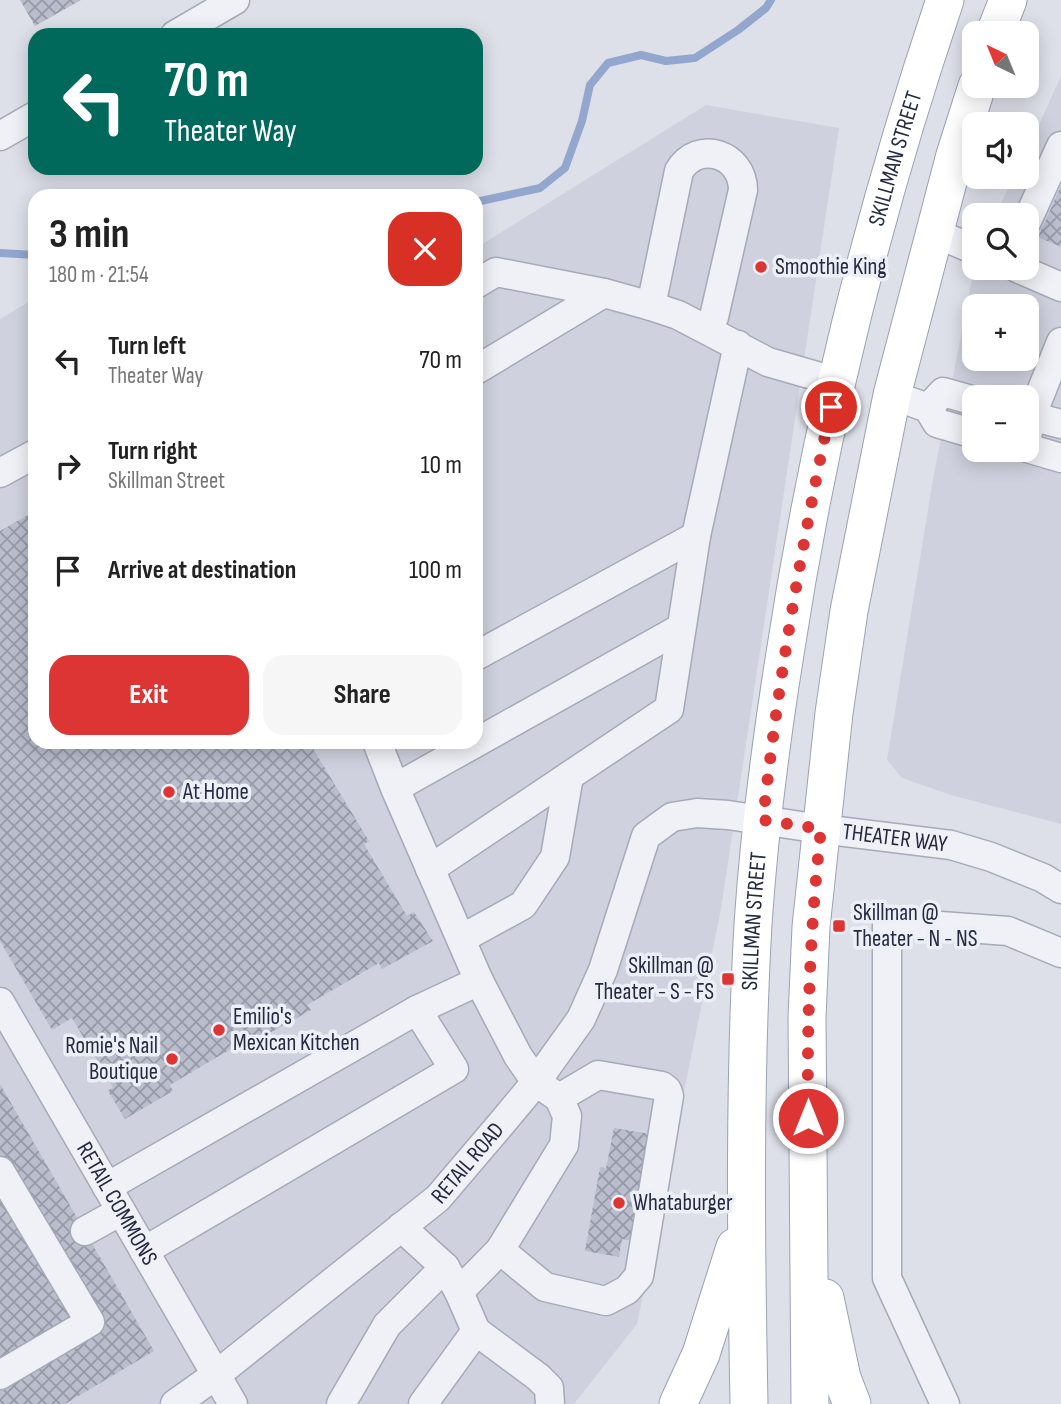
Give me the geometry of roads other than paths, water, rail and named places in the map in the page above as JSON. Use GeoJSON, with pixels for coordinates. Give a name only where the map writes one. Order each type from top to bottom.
{"type":"FeatureCollection","features":[{"type":"Feature","properties":{"kind":"main road","name":"SKILLMAN STREET"},"geometry":{"type":"LineString","coordinates":[[750,1404],[745,1187],[753,926],[777,704],[799,560],[836,382],[881,203],[945,0]]}},
{"type":"Feature","properties":{"kind":"main road"},"geometry":{"type":"LineString","coordinates":[[1000,21],[1008,0]]}},
{"type":"Feature","properties":{"kind":"main road"},"geometry":{"type":"LineString","coordinates":[[810,1404],[807,1017],[811,927],[821,829],[849,611],[892,395],[955,155],[973,98]]}},
{"type":"Feature","properties":{"kind":"main road"},"geometry":{"type":"LineString","coordinates":[[836,382],[892,395]]}},
{"type":"Feature","properties":{"kind":"main road"},"geometry":{"type":"LineString","coordinates":[[678,1404],[701,1354],[720,1298],[737,1238],[745,1187]]}},
{"type":"Feature","properties":{"kind":"main road"},"geometry":{"type":"LineString","coordinates":[[808,1193],[828,1320],[842,1378],[852,1404]]}},
{"type":"Feature","properties":{"kind":"street"},"geometry":{"type":"LineString","coordinates":[[187,28],[235,0]]}},
{"type":"Feature","properties":{"kind":"street"},"geometry":{"type":"LineString","coordinates":[[0,136],[28,120]]}},
{"type":"Feature","properties":{"kind":"street"},"geometry":{"type":"LineString","coordinates":[[1035,203],[1061,146]]}},
{"type":"Feature","properties":{"kind":"street"},"geometry":{"type":"LineString","coordinates":[[651,306],[679,171],[693,155],[702,153],[726,158],[740,170],[743,190],[709,330]]}},
{"type":"Feature","properties":{"kind":"street"},"geometry":{"type":"LineString","coordinates":[[935,233],[962,244]]}},
{"type":"Feature","properties":{"kind":"street"},"geometry":{"type":"LineString","coordinates":[[483,280],[496,272],[604,293],[651,306],[678,315],[768,362],[836,382]]}},
{"type":"Feature","properties":{"kind":"street"},"geometry":{"type":"LineString","coordinates":[[1039,278],[1061,287]]}},
{"type":"Feature","properties":{"kind":"street"},"geometry":{"type":"LineString","coordinates":[[483,366],[604,293]]}},
{"type":"Feature","properties":{"kind":"street"},"geometry":{"type":"LineString","coordinates":[[1039,398],[1061,342]]}},
{"type":"Feature","properties":{"kind":"street"},"geometry":{"type":"LineString","coordinates":[[430,869],[668,709],[696,536],[738,345]]}},
{"type":"Feature","properties":{"kind":"street"},"geometry":{"type":"LineString","coordinates":[[928,408],[943,392],[962,397]]}},
{"type":"Feature","properties":{"kind":"street"},"geometry":{"type":"LineString","coordinates":[[892,395],[928,408],[937,423],[962,430]]}},
{"type":"Feature","properties":{"kind":"street"},"geometry":{"type":"LineString","coordinates":[[1039,423],[1061,424]]}},
{"type":"Feature","properties":{"kind":"street"},"geometry":{"type":"LineString","coordinates":[[1039,452],[1061,458]]}},
{"type":"Feature","properties":{"kind":"street"},"geometry":{"type":"LineString","coordinates":[[0,473],[28,458]]}},
{"type":"Feature","properties":{"kind":"street"},"geometry":{"type":"LineString","coordinates":[[483,652],[696,536]]}},
{"type":"Feature","properties":{"kind":"street"},"geometry":{"type":"LineString","coordinates":[[483,739],[681,628]]}},
{"type":"Feature","properties":{"kind":"street"},"geometry":{"type":"LineString","coordinates":[[380,749],[479,981],[518,1056],[568,1116],[564,1145],[500,1250],[459,1293]]}},
{"type":"Feature","properties":{"kind":"street"},"geometry":{"type":"LineString","coordinates":[[395,788],[465,749]]}},
{"type":"Feature","properties":{"kind":"street"},"geometry":{"type":"LineString","coordinates":[[461,939],[523,905],[555,857],[569,776]]}},
{"type":"Feature","properties":{"kind":"street","name":"THEATER WAY"},"geometry":{"type":"LineString","coordinates":[[646,836],[672,817],[697,813],[763,820],[951,845],[991,857],[1043,878],[1061,889]]}},
{"type":"Feature","properties":{"kind":"street","name":"RETAIL ROAD"},"geometry":{"type":"LineString","coordinates":[[175,1404],[216,1375],[438,1198],[547,1090],[603,970],[646,836]]}},
{"type":"Feature","properties":{"kind":"street"},"geometry":{"type":"LineString","coordinates":[[945,1404],[887,1278],[887,922],[1008,931],[1061,953]]}},
{"type":"Feature","properties":{"kind":"street"},"geometry":{"type":"LineString","coordinates":[[85,1231],[114,1199],[417,1010],[479,981]]}},
{"type":"Feature","properties":{"kind":"street","name":"RETAIL COMMONS"},"geometry":{"type":"LineString","coordinates":[[0,1002],[233,1404]]}},
{"type":"Feature","properties":{"kind":"street"},"geometry":{"type":"LineString","coordinates":[[144,1251],[454,1069],[417,1010]]}},
{"type":"Feature","properties":{"kind":"street"},"geometry":{"type":"LineString","coordinates":[[500,1250],[545,1287],[606,1301],[627,1290],[639,1276],[669,1097],[667,1090],[662,1086],[598,1075],[547,1090]]}},
{"type":"Feature","properties":{"kind":"street"},"geometry":{"type":"LineString","coordinates":[[0,1171],[89,1322],[0,1375]]}},
{"type":"Feature","properties":{"kind":"street"},"geometry":{"type":"LineString","coordinates":[[401,1227],[445,1267],[476,1331],[538,1377],[549,1388],[550,1404]]}},
{"type":"Feature","properties":{"kind":"street"},"geometry":{"type":"LineString","coordinates":[[341,1404],[387,1325],[445,1267]]}},
{"type":"Feature","properties":{"kind":"street"},"geometry":{"type":"LineString","coordinates":[[423,1404],[476,1331]]}},
{"type":"Feature","properties":{"kind":"waterway"},"geometry":{"type":"LineString","coordinates":[[483,200],[540,188],[565,168],[582,121],[590,85],[608,63],[641,55],[666,61],[695,58],[738,30],[766,8],[771,0]]}},
{"type":"Feature","properties":{"kind":"waterway"},"geometry":{"type":"LineString","coordinates":[[0,253],[28,255]]}},
{"type":"Feature","properties":{"kind":"place","name":"Smoothie King"},"geometry":{"type":"Point","coordinates":[761,267]}},
{"type":"Feature","properties":{"kind":"place","name":"At Home"},"geometry":{"type":"Point","coordinates":[169,792]}},
{"type":"Feature","properties":{"kind":"place","name":"Skillman @ Theater - N - NS"},"geometry":{"type":"Point","coordinates":[839,926]}},
{"type":"Feature","properties":{"kind":"place","name":"Skillman @ Theater - S - FS"},"geometry":{"type":"Point","coordinates":[728,979]}},
{"type":"Feature","properties":{"kind":"place","name":"Emilio's Mexican Kitchen"},"geometry":{"type":"Point","coordinates":[219,1030]}},
{"type":"Feature","properties":{"kind":"place","name":"Romie's Nail Boutique"},"geometry":{"type":"Point","coordinates":[172,1059]}},
{"type":"Feature","properties":{"kind":"place","name":"Whataburger"},"geometry":{"type":"Point","coordinates":[619,1203]}}]}
